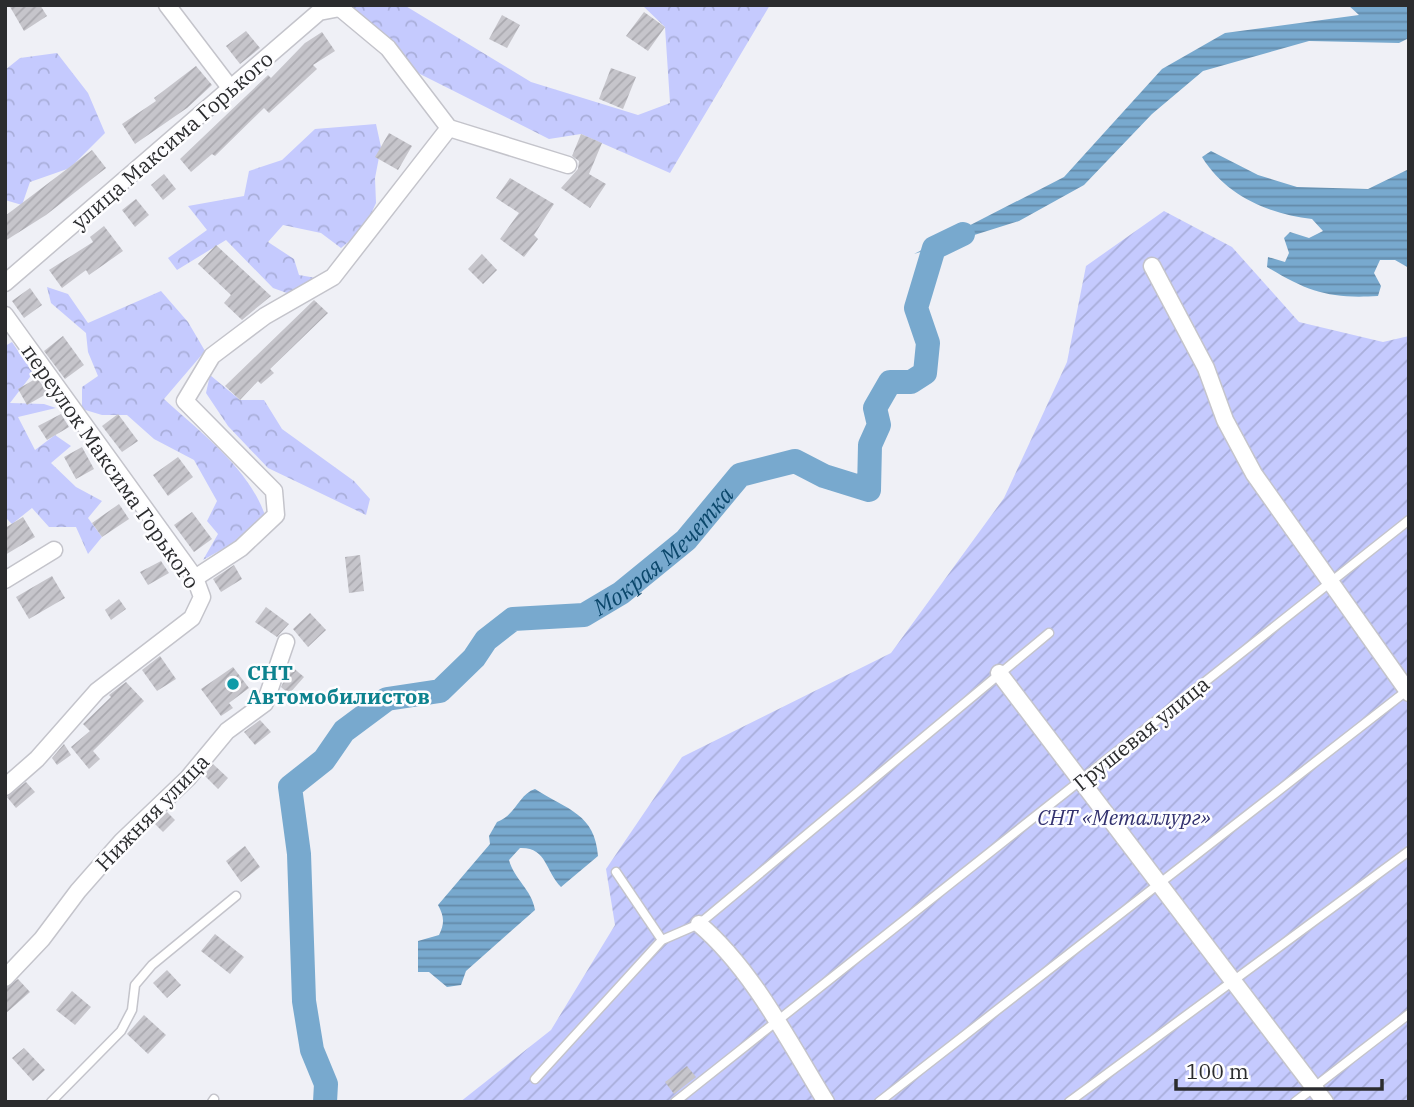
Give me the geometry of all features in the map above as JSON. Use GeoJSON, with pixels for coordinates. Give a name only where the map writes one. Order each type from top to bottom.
{"type":"FeatureCollection","features":[{"type":"Feature","properties":{"kind":"street"},"geometry":{"type":"LineString","coordinates":[[167,5],[231,89]]}},
{"type":"Feature","properties":{"kind":"street"},"geometry":{"type":"LineString","coordinates":[[339,7],[387,48],[449,128],[568,165]]}},
{"type":"Feature","properties":{"kind":"street","name":"улица Максима Горького"},"geometry":{"type":"LineString","coordinates":[[5,283],[319,12],[339,7]]}},
{"type":"Feature","properties":{"kind":"street"},"geometry":{"type":"LineString","coordinates":[[195,578],[241,548],[276,515],[274,491],[185,401],[212,356],[265,316],[333,277],[449,128]]}},
{"type":"Feature","properties":{"kind":"street"},"geometry":{"type":"LineString","coordinates":[[1152,266],[1206,368],[1225,421],[1248,463],[1328,583],[1408,691]]}},
{"type":"Feature","properties":{"kind":"street","name":"переулок Максима Горького"},"geometry":{"type":"LineString","coordinates":[[5,315],[195,578],[202,597],[191,618],[97,691],[46,750],[5,787]]}},
{"type":"Feature","properties":{"kind":"street"},"geometry":{"type":"LineString","coordinates":[[5,580],[54,551]]}},
{"type":"Feature","properties":{"kind":"street","name":"Нижняя улица"},"geometry":{"type":"LineString","coordinates":[[5,978],[42,939],[78,891],[122,841],[188,778],[228,731],[265,703],[286,642]]}},
{"type":"Feature","properties":{"kind":"street"},"geometry":{"type":"LineString","coordinates":[[999,673],[1325,1102]]}},
{"type":"Feature","properties":{"kind":"street"},"geometry":{"type":"LineString","coordinates":[[699,924],[719,941],[777,1022],[826,1102]]}},
{"type":"Feature","properties":{"kind":"lane","name":"Грушевая улица"},"geometry":{"type":"LineString","coordinates":[[676,1102],[1409,520]]}},
{"type":"Feature","properties":{"kind":"lane"},"geometry":{"type":"LineString","coordinates":[[535,1079],[663,940],[699,924],[1049,633]]}},
{"type":"Feature","properties":{"kind":"lane"},"geometry":{"type":"LineString","coordinates":[[879,1102],[1408,691]]}},
{"type":"Feature","properties":{"kind":"lane"},"geometry":{"type":"LineString","coordinates":[[1069,1102],[1236,982],[1409,851]]}},
{"type":"Feature","properties":{"kind":"lane"},"geometry":{"type":"LineString","coordinates":[[616,872],[663,940]]}},
{"type":"Feature","properties":{"kind":"lane"},"geometry":{"type":"LineString","coordinates":[[51,1102],[121,1031],[132,1010],[135,985],[152,965],[236,896]]}},
{"type":"Feature","properties":{"kind":"lane"},"geometry":{"type":"LineString","coordinates":[[1295,1102],[1409,1014]]}},
{"type":"Feature","properties":{"kind":"green space"},"geometry":{"type":"Polygon","coordinates":[[[337,5],[404,5],[531,82],[638,115],[670,103],[665,27],[642,5],[770,5],[670,173],[581,134],[549,139],[416,72],[337,5]]]}},
{"type":"Feature","properties":{"kind":"green space"},"geometry":{"type":"Polygon","coordinates":[[[57,53],[88,93],[105,133],[70,168],[30,182],[22,205],[5,200],[5,70],[20,58],[57,53]]]}},
{"type":"Feature","properties":{"kind":"green space"},"geometry":{"type":"Polygon","coordinates":[[[376,124],[381,147],[375,178],[376,203],[364,229],[341,248],[321,233],[283,225],[268,242],[294,259],[299,275],[316,278],[298,297],[273,288],[226,240],[177,270],[168,258],[207,230],[188,206],[244,196],[249,171],[282,160],[315,129],[376,124]]]}},
{"type":"Feature","properties":{"kind":"green space","name":"СНТ «Металлург»"},"geometry":{"type":"Polygon","coordinates":[[[1164,211],[1232,247],[1299,322],[1383,342],[1409,336],[1409,1102],[460,1102],[551,1030],[615,925],[606,869],[682,757],[891,653],[1004,498],[1067,362],[1086,266],[1164,211]]]}},
{"type":"Feature","properties":{"kind":"green space"},"geometry":{"type":"Polygon","coordinates":[[[47,287],[68,294],[88,323],[161,291],[188,322],[205,351],[164,399],[222,451],[257,497],[265,515],[237,541],[203,560],[218,534],[207,521],[217,501],[194,460],[154,439],[127,415],[102,415],[82,409],[82,387],[98,376],[88,352],[86,333],[51,303],[47,287]]]}},
{"type":"Feature","properties":{"kind":"green space"},"geometry":{"type":"Polygon","coordinates":[[[12,342],[33,373],[10,403],[44,404],[56,408],[18,417],[35,450],[55,435],[71,446],[51,463],[76,487],[102,501],[88,518],[102,537],[88,554],[76,527],[49,527],[32,508],[12,524],[5,517],[5,346],[12,342]]]}},
{"type":"Feature","properties":{"kind":"green space"},"geometry":{"type":"Polygon","coordinates":[[[210,375],[240,400],[264,400],[282,429],[354,481],[370,499],[366,515],[268,468],[228,426],[206,393],[210,375]]]}},
{"type":"Feature","properties":{"kind":"shaded area"},"geometry":{"type":"Polygon","coordinates":[[[1348,5],[1409,5],[1409,38],[1399,43],[1309,41],[1203,71],[1152,114],[1084,185],[1019,221],[914,254],[1064,177],[1162,69],[1225,33],[1359,15],[1348,5]]]}},
{"type":"Feature","properties":{"kind":"shaded area"},"geometry":{"type":"Polygon","coordinates":[[[1211,151],[1258,175],[1297,187],[1368,189],[1409,169],[1409,268],[1395,260],[1380,260],[1374,273],[1381,286],[1378,296],[1361,297],[1333,295],[1307,288],[1267,267],[1268,257],[1285,262],[1289,253],[1284,238],[1290,232],[1309,238],[1323,231],[1312,219],[1280,213],[1236,192],[1212,171],[1202,157],[1211,151]]]}},
{"type":"Feature","properties":{"kind":"shaded area"},"geometry":{"type":"Polygon","coordinates":[[[535,789],[569,808],[585,822],[592,831],[598,856],[561,887],[536,851],[520,848],[509,860],[535,910],[466,971],[461,985],[447,987],[429,972],[418,972],[418,941],[439,935],[442,927],[443,916],[438,905],[490,844],[489,836],[497,822],[535,789]]]}},
{"type":"Feature","properties":{"kind":"building"},"geometry":{"type":"Polygon","coordinates":[[[9,5],[40,5],[47,16],[24,31],[9,5]]]}},
{"type":"Feature","properties":{"kind":"building"},"geometry":{"type":"Polygon","coordinates":[[[644,12],[665,27],[648,51],[626,36],[644,12]]]}},
{"type":"Feature","properties":{"kind":"building"},"geometry":{"type":"Polygon","coordinates":[[[502,15],[520,25],[507,48],[489,39],[502,15]]]}},
{"type":"Feature","properties":{"kind":"building"},"geometry":{"type":"Polygon","coordinates":[[[246,31],[260,48],[240,64],[226,46],[246,31]]]}},
{"type":"Feature","properties":{"kind":"building"},"geometry":{"type":"Polygon","coordinates":[[[322,32],[335,51],[313,65],[317,69],[269,113],[264,108],[215,156],[212,154],[191,172],[180,159],[268,75],[271,78],[305,43],[322,32]]]}},
{"type":"Feature","properties":{"kind":"building"},"geometry":{"type":"Polygon","coordinates":[[[196,66],[212,85],[187,108],[135,144],[122,124],[156,101],[154,98],[196,66]]]}},
{"type":"Feature","properties":{"kind":"building"},"geometry":{"type":"Polygon","coordinates":[[[611,68],[636,77],[623,109],[599,99],[611,68]]]}},
{"type":"Feature","properties":{"kind":"building"},"geometry":{"type":"Polygon","coordinates":[[[389,133],[412,146],[398,170],[375,157],[389,133]]]}},
{"type":"Feature","properties":{"kind":"building"},"geometry":{"type":"Polygon","coordinates":[[[581,134],[602,143],[589,174],[606,184],[590,208],[561,188],[578,169],[579,161],[572,156],[581,134]]]}},
{"type":"Feature","properties":{"kind":"building"},"geometry":{"type":"Polygon","coordinates":[[[92,150],[106,168],[46,215],[5,241],[5,216],[92,150]]]}},
{"type":"Feature","properties":{"kind":"building"},"geometry":{"type":"Polygon","coordinates":[[[164,174],[176,189],[163,200],[151,185],[164,174]]]}},
{"type":"Feature","properties":{"kind":"building"},"geometry":{"type":"Polygon","coordinates":[[[510,178],[554,204],[534,235],[538,239],[524,257],[500,239],[519,213],[496,198],[510,178]]]}},
{"type":"Feature","properties":{"kind":"building"},"geometry":{"type":"Polygon","coordinates":[[[136,199],[149,215],[135,227],[122,210],[136,199]]]}},
{"type":"Feature","properties":{"kind":"building"},"geometry":{"type":"Polygon","coordinates":[[[104,226],[123,251],[89,275],[86,270],[62,288],[49,270],[93,242],[90,237],[104,226]]]}},
{"type":"Feature","properties":{"kind":"building"},"geometry":{"type":"Polygon","coordinates":[[[216,245],[271,296],[242,320],[224,303],[231,295],[198,264],[216,245]]]}},
{"type":"Feature","properties":{"kind":"building"},"geometry":{"type":"Polygon","coordinates":[[[482,254],[497,270],[483,284],[468,269],[482,254]]]}},
{"type":"Feature","properties":{"kind":"building"},"geometry":{"type":"Polygon","coordinates":[[[30,288],[42,305],[24,318],[12,301],[30,288]]]}},
{"type":"Feature","properties":{"kind":"building"},"geometry":{"type":"Polygon","coordinates":[[[314,300],[328,313],[270,369],[274,373],[261,384],[258,381],[240,400],[225,386],[314,300]]]}},
{"type":"Feature","properties":{"kind":"building"},"geometry":{"type":"Polygon","coordinates":[[[63,336],[84,365],[65,379],[44,351],[63,336]]]}},
{"type":"Feature","properties":{"kind":"building"},"geometry":{"type":"Polygon","coordinates":[[[37,378],[48,393],[27,405],[18,389],[37,378]]]}},
{"type":"Feature","properties":{"kind":"building"},"geometry":{"type":"Polygon","coordinates":[[[61,414],[69,427],[47,440],[38,426],[61,414]]]}},
{"type":"Feature","properties":{"kind":"building"},"geometry":{"type":"Polygon","coordinates":[[[118,414],[138,441],[122,452],[102,426],[118,414]]]}},
{"type":"Feature","properties":{"kind":"building"},"geometry":{"type":"Polygon","coordinates":[[[82,447],[94,469],[76,479],[64,457],[82,447]]]}},
{"type":"Feature","properties":{"kind":"building"},"geometry":{"type":"Polygon","coordinates":[[[178,457],[193,477],[168,496],[153,475],[178,457]]]}},
{"type":"Feature","properties":{"kind":"building"},"geometry":{"type":"Polygon","coordinates":[[[119,504],[129,519],[102,537],[92,523],[119,504]]]}},
{"type":"Feature","properties":{"kind":"building"},"geometry":{"type":"Polygon","coordinates":[[[192,512],[212,539],[194,552],[174,525],[192,512]]]}},
{"type":"Feature","properties":{"kind":"building"},"geometry":{"type":"Polygon","coordinates":[[[23,517],[35,537],[5,555],[5,528],[23,517]]]}},
{"type":"Feature","properties":{"kind":"building"},"geometry":{"type":"Polygon","coordinates":[[[360,555],[364,591],[349,593],[345,557],[360,555]]]}},
{"type":"Feature","properties":{"kind":"building"},"geometry":{"type":"Polygon","coordinates":[[[161,561],[169,573],[148,585],[140,572],[161,561]]]}},
{"type":"Feature","properties":{"kind":"building"},"geometry":{"type":"Polygon","coordinates":[[[234,565],[242,579],[221,592],[213,579],[234,565]]]}},
{"type":"Feature","properties":{"kind":"building"},"geometry":{"type":"Polygon","coordinates":[[[52,576],[65,598],[29,619],[16,597],[52,576]]]}},
{"type":"Feature","properties":{"kind":"building"},"geometry":{"type":"Polygon","coordinates":[[[119,599],[126,609],[111,620],[105,610],[119,599]]]}},
{"type":"Feature","properties":{"kind":"building"},"geometry":{"type":"Polygon","coordinates":[[[266,607],[289,624],[277,637],[255,622],[266,607]]]}},
{"type":"Feature","properties":{"kind":"building"},"geometry":{"type":"Polygon","coordinates":[[[310,613],[326,630],[308,647],[293,629],[310,613]]]}},
{"type":"Feature","properties":{"kind":"building"},"geometry":{"type":"Polygon","coordinates":[[[160,656],[176,679],[157,691],[142,670],[160,656]]]}},
{"type":"Feature","properties":{"kind":"building"},"geometry":{"type":"Polygon","coordinates":[[[291,666],[304,677],[289,694],[281,687],[291,666]]]}},
{"type":"Feature","properties":{"kind":"building"},"geometry":{"type":"Polygon","coordinates":[[[233,667],[249,688],[229,703],[233,708],[221,716],[201,689],[233,667]]]}},
{"type":"Feature","properties":{"kind":"building"},"geometry":{"type":"Polygon","coordinates":[[[126,682],[144,701],[93,751],[100,759],[89,769],[71,747],[90,731],[83,724],[111,697],[109,695],[126,682]]]}},
{"type":"Feature","properties":{"kind":"building"},"geometry":{"type":"Polygon","coordinates":[[[260,720],[271,732],[255,745],[244,732],[260,720]]]}},
{"type":"Feature","properties":{"kind":"building"},"geometry":{"type":"Polygon","coordinates":[[[64,744],[71,755],[57,765],[52,758],[64,744]]]}},
{"type":"Feature","properties":{"kind":"building"},"geometry":{"type":"Polygon","coordinates":[[[213,764],[228,778],[218,789],[204,775],[213,764]]]}},
{"type":"Feature","properties":{"kind":"building"},"geometry":{"type":"Polygon","coordinates":[[[26,782],[35,792],[16,808],[7,797],[26,782]]]}},
{"type":"Feature","properties":{"kind":"building"},"geometry":{"type":"Polygon","coordinates":[[[167,812],[175,820],[163,832],[155,824],[167,812]]]}},
{"type":"Feature","properties":{"kind":"building"},"geometry":{"type":"Polygon","coordinates":[[[245,846],[260,867],[241,882],[226,861],[245,846]]]}},
{"type":"Feature","properties":{"kind":"building"},"geometry":{"type":"Polygon","coordinates":[[[215,934],[244,957],[230,974],[201,951],[215,934]]]}},
{"type":"Feature","properties":{"kind":"building"},"geometry":{"type":"Polygon","coordinates":[[[167,970],[181,985],[167,998],[153,983],[167,970]]]}},
{"type":"Feature","properties":{"kind":"building"},"geometry":{"type":"Polygon","coordinates":[[[18,979],[30,992],[5,1014],[5,988],[18,979]]]}},
{"type":"Feature","properties":{"kind":"building"},"geometry":{"type":"Polygon","coordinates":[[[72,991],[91,1007],[75,1025],[56,1010],[72,991]]]}},
{"type":"Feature","properties":{"kind":"building"},"geometry":{"type":"Polygon","coordinates":[[[144,1015],[166,1035],[148,1054],[127,1034],[144,1015]]]}},
{"type":"Feature","properties":{"kind":"building"},"geometry":{"type":"Polygon","coordinates":[[[24,1048],[45,1070],[33,1081],[12,1058],[24,1048]]]}},
{"type":"Feature","properties":{"kind":"building"},"geometry":{"type":"Polygon","coordinates":[[[687,1066],[696,1077],[674,1094],[665,1082],[687,1066]]]}},
{"type":"Feature","properties":{"kind":"waterway","name":"Мокрая Мечетка"},"geometry":{"type":"LineString","coordinates":[[325,1102],[326,1084],[312,1050],[304,1001],[299,854],[290,787],[324,760],[344,731],[387,699],[440,691],[474,658],[486,640],[513,619],[584,615],[621,593],[686,540],[740,475],[795,461],[824,476],[869,490],[870,445],[879,425],[875,408],[890,382],[911,382],[925,373],[928,343],[916,308],[934,248],[963,234]]}},
{"type":"Feature","properties":{"kind":"place","name":"СНТ Автомобилистов"},"geometry":{"type":"Point","coordinates":[233,684]}}]}
